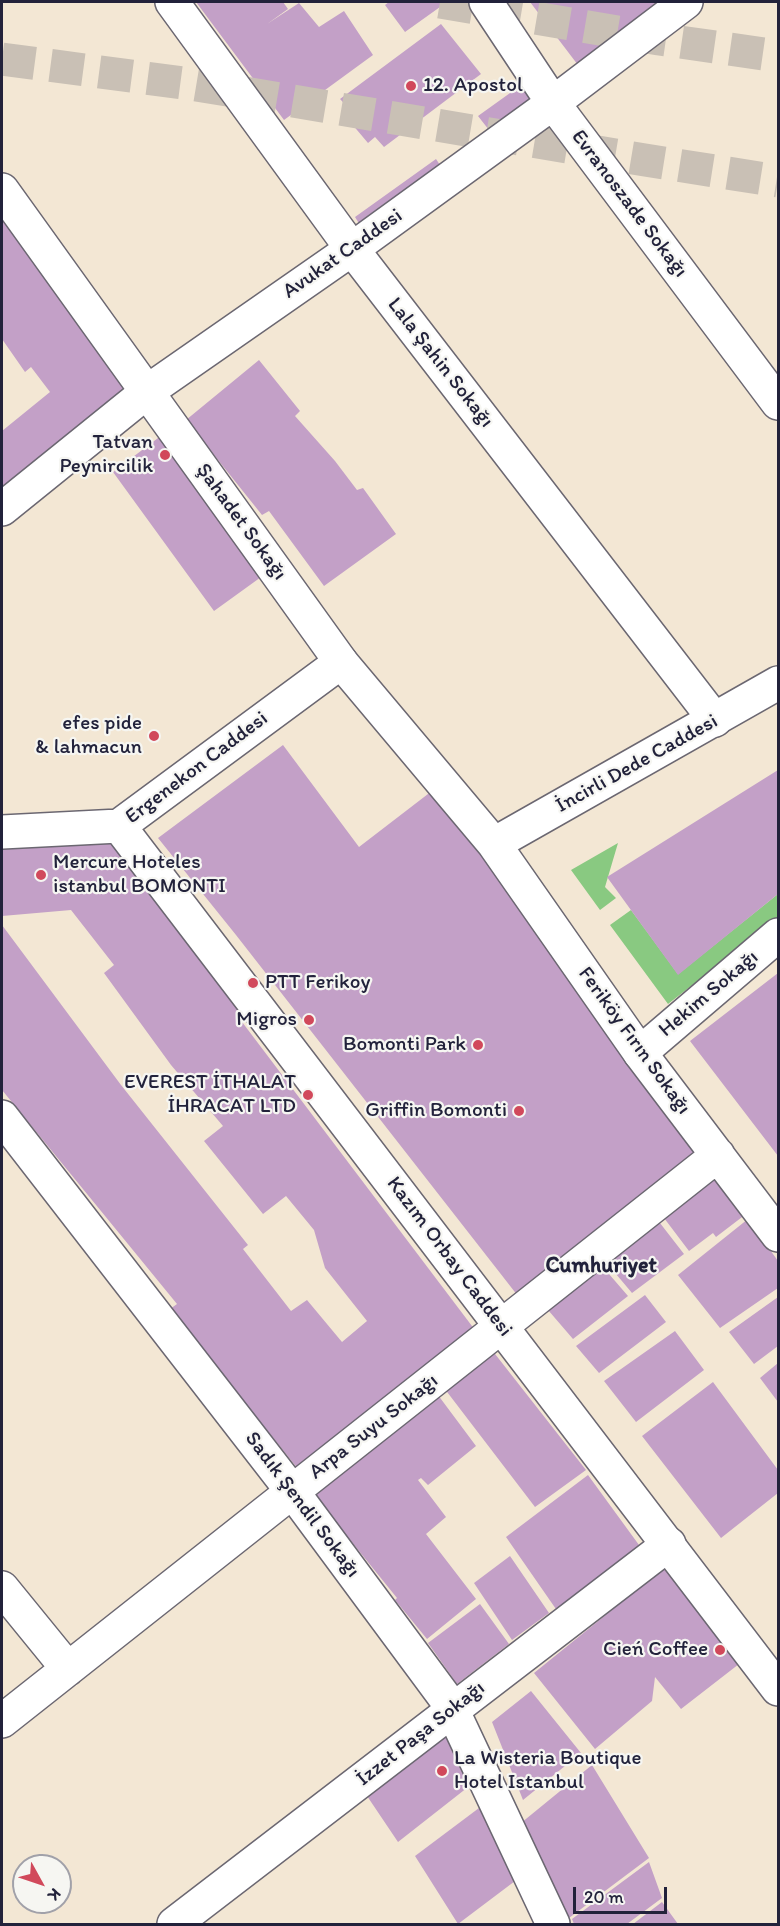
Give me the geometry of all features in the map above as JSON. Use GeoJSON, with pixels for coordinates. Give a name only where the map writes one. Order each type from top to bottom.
{"type":"FeatureCollection","features":[{"type":"Feature","properties":{"kind":"street","name":"Lala Şahin Sokağı"},"geometry":{"type":"LineString","coordinates":[[172,2],[352,249],[715,720]]}},
{"type":"Feature","properties":{"kind":"street","name":"Evranoszade Sokağı"},"geometry":{"type":"LineString","coordinates":[[486,2],[553,103],[778,403]]}},
{"type":"Feature","properties":{"kind":"street","name":"Avukat Caddesi"},"geometry":{"type":"LineString","coordinates":[[2,509],[148,391],[352,249],[553,103],[686,2]]}},
{"type":"Feature","properties":{"kind":"street","name":"Şahadet Sokağı"},"geometry":{"type":"LineString","coordinates":[[2,190],[341,662],[494,844]]}},
{"type":"Feature","properties":{"kind":"street","name":"Ergenekon Caddesi"},"geometry":{"type":"LineString","coordinates":[[2,832],[119,826],[341,662]]}},
{"type":"Feature","properties":{"kind":"street","name":"İncirli Dede Caddesi"},"geometry":{"type":"LineString","coordinates":[[494,844],[778,682]]}},
{"type":"Feature","properties":{"kind":"street","name":"Kazım Orbay Caddesi"},"geometry":{"type":"LineString","coordinates":[[119,826],[778,1689]]}},
{"type":"Feature","properties":{"kind":"street","name":"Feriköy Fırın Sokağı"},"geometry":{"type":"LineString","coordinates":[[494,844],[640,1053],[778,1235]]}},
{"type":"Feature","properties":{"kind":"street","name":"Hekim Sokağı"},"geometry":{"type":"LineString","coordinates":[[640,1053],[778,935]]}},
{"type":"Feature","properties":{"kind":"street","name":"Sadık Şendil Sokağı"},"geometry":{"type":"LineString","coordinates":[[2,1117],[292,1491],[449,1703],[553,1924]]}},
{"type":"Feature","properties":{"kind":"street","name":"Arpa Suyu Sokağı"},"geometry":{"type":"LineString","coordinates":[[2,1721],[718,1155]]}},
{"type":"Feature","properties":{"kind":"street","name":"İzzet Paşa Sokağı"},"geometry":{"type":"LineString","coordinates":[[174,1924],[669,1544]]}},
{"type":"Feature","properties":{"kind":"street"},"geometry":{"type":"LineString","coordinates":[[2,1588],[68,1669]]}},
{"type":"Feature","properties":{"kind":"green space"},"geometry":{"type":"Polygon","coordinates":[[[618,843],[605,887],[616,898],[600,910],[571,870],[618,843]]]}},
{"type":"Feature","properties":{"kind":"green space"},"geometry":{"type":"Polygon","coordinates":[[[778,894],[778,918],[668,1004],[610,925],[631,910],[678,974],[778,894]]]}},
{"type":"Feature","properties":{"kind":"building"},"geometry":{"type":"Polygon","coordinates":[[[196,2],[283,2],[288,9],[267,24],[299,3],[319,27],[344,11],[373,55],[284,120],[196,2]]]}},
{"type":"Feature","properties":{"kind":"building"},"geometry":{"type":"Polygon","coordinates":[[[389,2],[447,2],[405,32],[385,5],[389,2]]]}},
{"type":"Feature","properties":{"kind":"building"},"geometry":{"type":"Polygon","coordinates":[[[530,2],[665,2],[581,69],[530,2]]]}},
{"type":"Feature","properties":{"kind":"building","name":"12. Apostol"},"geometry":{"type":"Polygon","coordinates":[[[441,24],[481,74],[384,147],[375,137],[368,143],[346,117],[352,112],[340,99],[441,24]]]}},
{"type":"Feature","properties":{"kind":"building"},"geometry":{"type":"Polygon","coordinates":[[[524,83],[541,107],[496,139],[478,116],[524,83]]]}},
{"type":"Feature","properties":{"kind":"building"},"geometry":{"type":"Polygon","coordinates":[[[436,159],[446,174],[365,233],[355,217],[436,159]]]}},
{"type":"Feature","properties":{"kind":"building"},"geometry":{"type":"Polygon","coordinates":[[[2,216],[138,393],[2,499],[2,431],[50,392],[31,367],[25,372],[2,339],[2,216]]]}},
{"type":"Feature","properties":{"kind":"building"},"geometry":{"type":"Polygon","coordinates":[[[259,360],[300,411],[295,416],[357,490],[363,488],[396,534],[324,586],[269,511],[262,515],[186,420],[259,360]]]}},
{"type":"Feature","properties":{"kind":"building"},"geometry":{"type":"Polygon","coordinates":[[[166,432],[268,572],[214,611],[113,472],[166,432]]]}},
{"type":"Feature","properties":{"kind":"building","name":"Bomonti Park"},"geometry":{"type":"Polygon","coordinates":[[[283,745],[359,847],[441,784],[714,1155],[525,1305],[158,838],[283,745]]]}},
{"type":"Feature","properties":{"kind":"building"},"geometry":{"type":"Polygon","coordinates":[[[778,770],[778,894],[678,975],[607,877],[778,770]]]}},
{"type":"Feature","properties":{"kind":"building"},"geometry":{"type":"Polygon","coordinates":[[[112,841],[241,1010],[236,1014],[478,1334],[302,1474],[170,1309],[177,1304],[2,1090],[2,925],[121,1085],[248,1245],[243,1249],[291,1311],[307,1300],[342,1342],[367,1321],[325,1268],[314,1230],[286,1196],[263,1214],[204,1141],[223,1126],[171,1065],[104,973],[114,965],[71,910],[2,916],[2,844],[112,841]]]}},
{"type":"Feature","properties":{"kind":"building"},"geometry":{"type":"Polygon","coordinates":[[[778,973],[778,1156],[690,1041],[778,973]]]}},
{"type":"Feature","properties":{"kind":"building"},"geometry":{"type":"Polygon","coordinates":[[[718,1169],[750,1211],[716,1237],[713,1233],[689,1251],[661,1214],[718,1169]]]}},
{"type":"Feature","properties":{"kind":"building"},"geometry":{"type":"Polygon","coordinates":[[[653,1214],[684,1254],[632,1293],[600,1255],[653,1214]]]}},
{"type":"Feature","properties":{"kind":"building"},"geometry":{"type":"Polygon","coordinates":[[[748,1219],[778,1261],[778,1288],[720,1328],[678,1275],[748,1219]]]}},
{"type":"Feature","properties":{"kind":"building"},"geometry":{"type":"Polygon","coordinates":[[[596,1259],[628,1296],[573,1339],[542,1303],[596,1259]]]}},
{"type":"Feature","properties":{"kind":"building"},"geometry":{"type":"Polygon","coordinates":[[[645,1295],[666,1322],[599,1373],[576,1346],[645,1295]]]}},
{"type":"Feature","properties":{"kind":"building"},"geometry":{"type":"Polygon","coordinates":[[[778,1297],[778,1346],[754,1364],[729,1332],[778,1297]]]}},
{"type":"Feature","properties":{"kind":"building"},"geometry":{"type":"Polygon","coordinates":[[[675,1331],[704,1370],[636,1422],[604,1381],[675,1331]]]}},
{"type":"Feature","properties":{"kind":"building"},"geometry":{"type":"Polygon","coordinates":[[[488,1345],[586,1470],[535,1507],[441,1384],[488,1345]]]}},
{"type":"Feature","properties":{"kind":"building"},"geometry":{"type":"Polygon","coordinates":[[[778,1363],[778,1402],[760,1378],[778,1363]]]}},
{"type":"Feature","properties":{"kind":"building"},"geometry":{"type":"Polygon","coordinates":[[[713,1382],[778,1470],[778,1493],[721,1538],[642,1436],[713,1382]]]}},
{"type":"Feature","properties":{"kind":"building"},"geometry":{"type":"Polygon","coordinates":[[[435,1391],[476,1446],[428,1485],[421,1478],[418,1480],[446,1517],[426,1534],[476,1599],[427,1639],[395,1600],[397,1598],[308,1488],[381,1428],[390,1439],[385,1432],[435,1391]]]}},
{"type":"Feature","properties":{"kind":"building"},"geometry":{"type":"Polygon","coordinates":[[[588,1475],[639,1545],[558,1612],[506,1537],[588,1475]]]}},
{"type":"Feature","properties":{"kind":"building"},"geometry":{"type":"Polygon","coordinates":[[[510,1556],[549,1613],[512,1640],[474,1583],[510,1556]]]}},
{"type":"Feature","properties":{"kind":"building"},"geometry":{"type":"Polygon","coordinates":[[[665,1567],[739,1664],[681,1709],[655,1677],[652,1701],[595,1749],[534,1673],[665,1567]]]}},
{"type":"Feature","properties":{"kind":"building"},"geometry":{"type":"Polygon","coordinates":[[[480,1604],[509,1644],[457,1684],[428,1643],[480,1604]]]}},
{"type":"Feature","properties":{"kind":"building"},"geometry":{"type":"Polygon","coordinates":[[[531,1691],[581,1753],[523,1800],[492,1722],[531,1691]]]}},
{"type":"Feature","properties":{"kind":"building"},"geometry":{"type":"Polygon","coordinates":[[[449,1723],[477,1780],[398,1842],[363,1790],[449,1723]]]}},
{"type":"Feature","properties":{"kind":"building"},"geometry":{"type":"Polygon","coordinates":[[[592,1765],[649,1858],[569,1918],[521,1823],[592,1765]]]}},
{"type":"Feature","properties":{"kind":"building"},"geometry":{"type":"Polygon","coordinates":[[[483,1805],[519,1878],[458,1924],[415,1856],[483,1805]]]}},
{"type":"Feature","properties":{"kind":"building"},"geometry":{"type":"Polygon","coordinates":[[[649,1862],[662,1898],[627,1924],[574,1924],[572,1919],[649,1862]]]}},
{"type":"Feature","properties":{"kind":"building"},"geometry":{"type":"Polygon","coordinates":[[[662,1902],[678,1924],[633,1924],[662,1902]]]}},
{"type":"Feature","properties":{"kind":"tunnel"},"geometry":{"type":"LineString","coordinates":[[440,2],[659,39],[778,56]]}},
{"type":"Feature","properties":{"kind":"tunnel"},"geometry":{"type":"LineString","coordinates":[[2,59],[191,84],[778,181]]}},
{"type":"Feature","properties":{"kind":"place","name":"12. Apostol"},"geometry":{"type":"Point","coordinates":[411,86]}},
{"type":"Feature","properties":{"kind":"place","name":"Tatvan Peynircilik"},"geometry":{"type":"Point","coordinates":[165,455]}},
{"type":"Feature","properties":{"kind":"place","name":"efes pide & lahmacun"},"geometry":{"type":"Point","coordinates":[154,736]}},
{"type":"Feature","properties":{"kind":"place","name":"Mercure Hoteles istanbul BOMONTI"},"geometry":{"type":"Point","coordinates":[41,875]}},
{"type":"Feature","properties":{"kind":"place","name":"PTT Ferikoy"},"geometry":{"type":"Point","coordinates":[253,983]}},
{"type":"Feature","properties":{"kind":"place","name":"Migros"},"geometry":{"type":"Point","coordinates":[309,1020]}},
{"type":"Feature","properties":{"kind":"place","name":"Bomonti Park"},"geometry":{"type":"Point","coordinates":[478,1045]}},
{"type":"Feature","properties":{"kind":"place","name":"EVEREST İTHALAT İHRACAT LTD"},"geometry":{"type":"Point","coordinates":[308,1095]}},
{"type":"Feature","properties":{"kind":"place","name":"Griffin Bomonti"},"geometry":{"type":"Point","coordinates":[519,1111]}},
{"type":"Feature","properties":{"kind":"place","name":"Cień Coffee"},"geometry":{"type":"Point","coordinates":[720,1650]}},
{"type":"Feature","properties":{"kind":"place","name":"La Wisteria Boutique Hotel Istanbul"},"geometry":{"type":"Point","coordinates":[442,1771]}},
{"type":"Feature","properties":{"kind":"district","name":"Cumhuriyet"},"geometry":{"type":"Point","coordinates":[601,1266]}}]}
